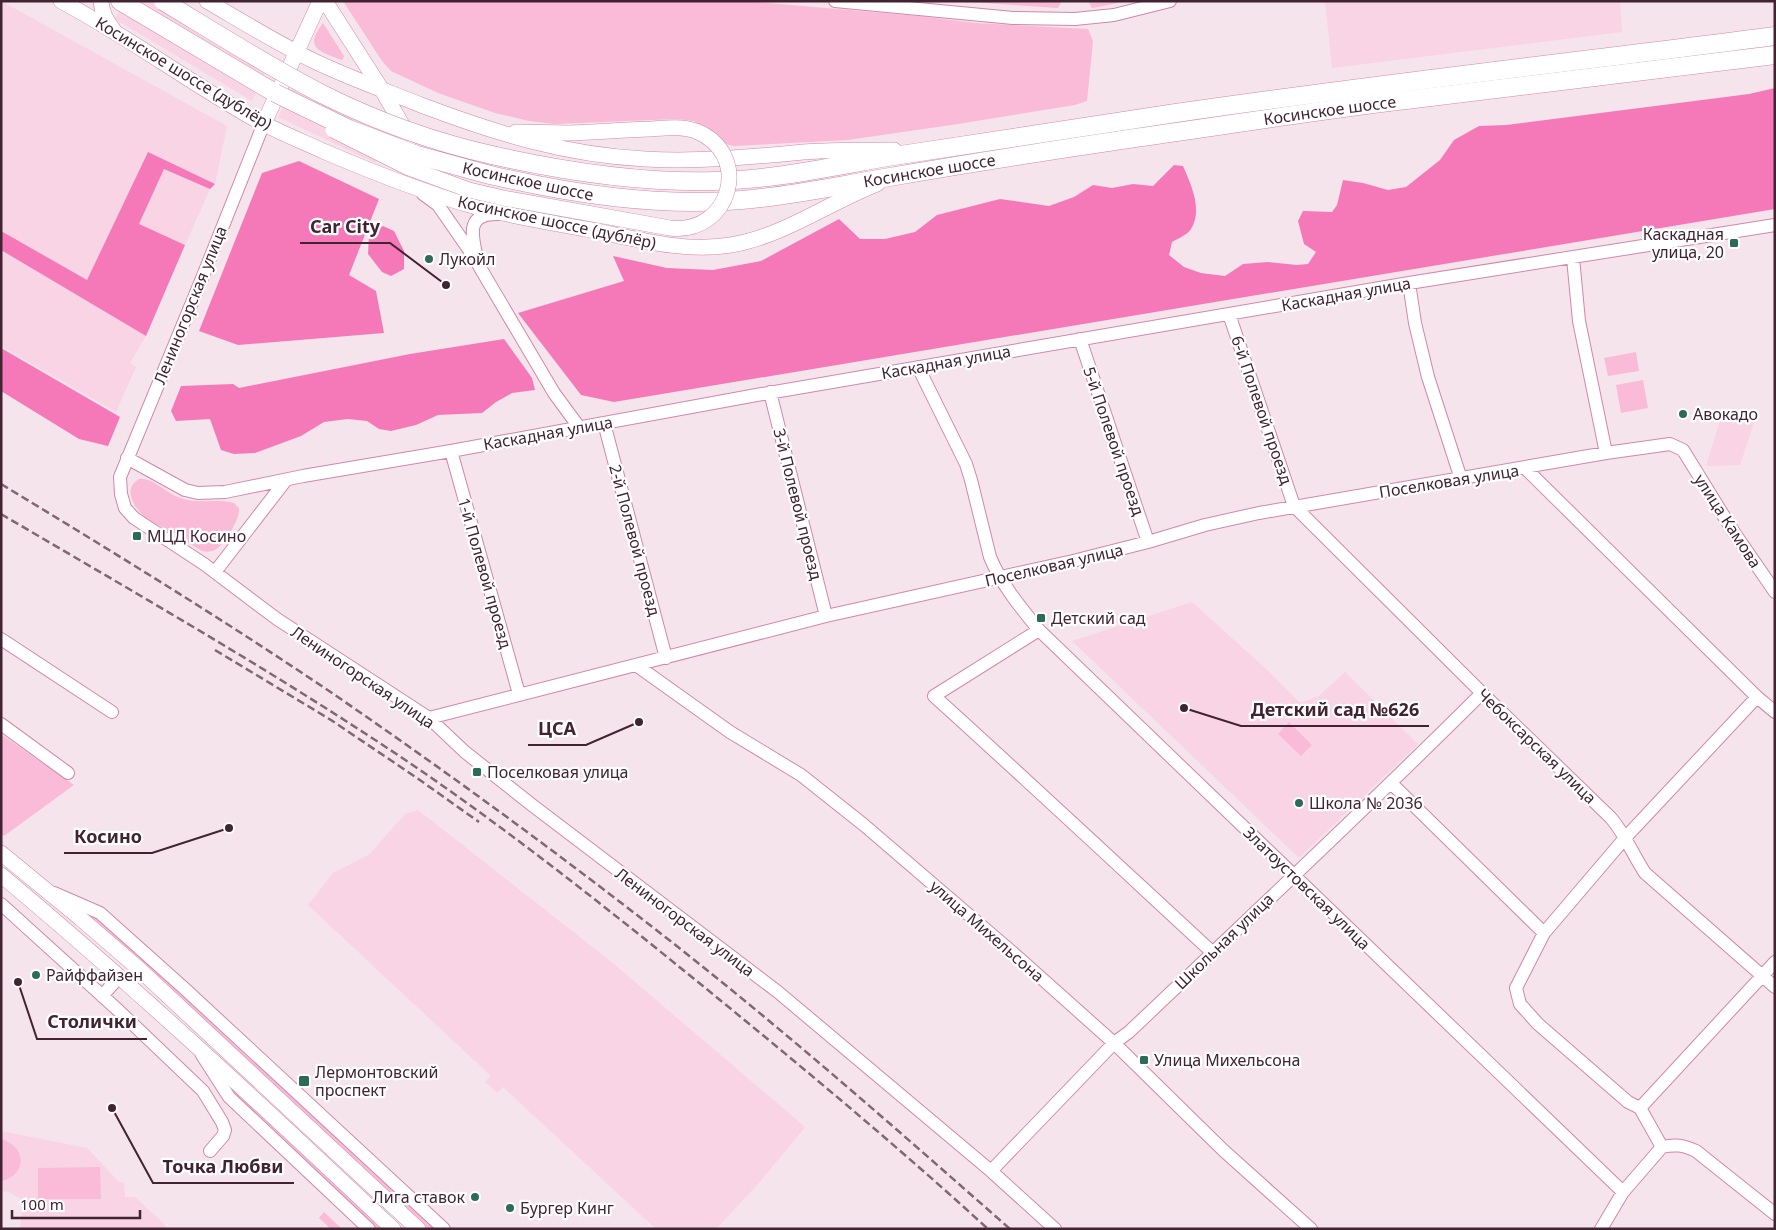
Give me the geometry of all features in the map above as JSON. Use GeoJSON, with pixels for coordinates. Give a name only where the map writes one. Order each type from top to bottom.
{"type":"FeatureCollection","features":[{"type":"Feature","properties":{"kind":"highway","name":"Косинское шоссе"},"geometry":{"type":"LineString","coordinates":[[120,1],[275,94],[349,129],[417,155],[536,186],[589,195],[678,202],[741,200],[788,195],[1124,139],[1402,100],[1775,55]]}},
{"type":"Feature","properties":{"kind":"highway","name":"Косинское шоссе"},"geometry":{"type":"LineString","coordinates":[[163,1],[272,67],[324,95],[375,118],[426,136],[496,156],[540,166],[638,180],[714,181],[790,176],[956,147],[1267,100],[1775,36]]}},
{"type":"Feature","properties":{"kind":"main road","name":"Косинское шоссе (дублёр)"},"geometry":{"type":"LineString","coordinates":[[61,1],[117,33],[229,104],[264,123],[365,169],[410,186],[475,207],[512,215],[659,243],[710,247],[767,236],[848,196],[907,174]]}},
{"type":"Feature","properties":{"kind":"main road"},"geometry":{"type":"LineString","coordinates":[[68,1],[88,16]]}},
{"type":"Feature","properties":{"kind":"main road"},"geometry":{"type":"LineString","coordinates":[[101,1],[102,11],[107,22],[117,33]]}},
{"type":"Feature","properties":{"kind":"main road"},"geometry":{"type":"LineString","coordinates":[[207,1],[298,53],[382,90],[493,131],[536,144],[569,151],[677,161],[716,160],[832,151],[956,147]]}},
{"type":"Feature","properties":{"kind":"main road"},"geometry":{"type":"LineString","coordinates":[[264,123],[298,53],[320,1]]}},
{"type":"Feature","properties":{"kind":"main road"},"geometry":{"type":"LineString","coordinates":[[325,1],[408,134],[408,152],[400,163],[384,168],[365,169]]}},
{"type":"Feature","properties":{"kind":"main road"},"geometry":{"type":"LineString","coordinates":[[275,94],[338,133],[410,168],[487,195],[677,229],[701,224],[716,213],[726,198],[730,176],[726,161],[713,142],[697,132],[677,128],[569,133],[493,131]]}},
{"type":"Feature","properties":{"kind":"main road"},"geometry":{"type":"LineString","coordinates":[[1,853],[48,890],[206,1031],[418,1229]]}},
{"type":"Feature","properties":{"kind":"main road"},"geometry":{"type":"LineString","coordinates":[[1,875],[238,1083],[393,1229]]}},
{"type":"Feature","properties":{"kind":"street"},"geometry":{"type":"LineString","coordinates":[[835,1],[1013,18],[1076,19],[1114,15],[1170,1]]}},
{"type":"Feature","properties":{"kind":"street","name":"Лениногорская улица"},"geometry":{"type":"LineString","coordinates":[[264,123],[120,477],[121,494],[125,508],[134,518],[215,572],[278,619],[429,718],[465,752],[525,800],[778,992],[991,1171],[1056,1229]]}},
{"type":"Feature","properties":{"kind":"street"},"geometry":{"type":"LineString","coordinates":[[410,186],[438,204],[479,265],[554,393],[579,427]]}},
{"type":"Feature","properties":{"kind":"street"},"geometry":{"type":"LineString","coordinates":[[479,265],[472,233],[474,223],[481,217],[488,215],[512,215]]}},
{"type":"Feature","properties":{"kind":"street","name":"Каскадная улица"},"geometry":{"type":"LineString","coordinates":[[127,458],[179,488],[192,492],[225,492],[770,392],[1409,283],[1775,225]]}},
{"type":"Feature","properties":{"kind":"street"},"geometry":{"type":"LineString","coordinates":[[1572,258],[1579,321],[1606,453]]}},
{"type":"Feature","properties":{"kind":"street"},"geometry":{"type":"LineString","coordinates":[[1409,283],[1415,323],[1428,378],[1461,479]]}},
{"type":"Feature","properties":{"kind":"street","name":"6-й Полевой проезд"},"geometry":{"type":"LineString","coordinates":[[1229,314],[1294,506]]}},
{"type":"Feature","properties":{"kind":"street","name":"5-й Полевой проезд"},"geometry":{"type":"LineString","coordinates":[[1080,339],[1148,542]]}},
{"type":"Feature","properties":{"kind":"street","name":"Златоустовская улица"},"geometry":{"type":"LineString","coordinates":[[918,367],[966,464],[990,557],[1000,577],[1039,630],[1623,1192]]}},
{"type":"Feature","properties":{"kind":"street","name":"3-й Полевой проезд"},"geometry":{"type":"LineString","coordinates":[[770,392],[826,616]]}},
{"type":"Feature","properties":{"kind":"street","name":"2-й Полевой проезд"},"geometry":{"type":"LineString","coordinates":[[604,423],[666,658]]}},
{"type":"Feature","properties":{"kind":"street","name":"Поселковая улица"},"geometry":{"type":"LineString","coordinates":[[429,718],[826,616],[1148,542],[1205,525],[1294,506],[1606,453],[1670,444],[1684,450]]}},
{"type":"Feature","properties":{"kind":"street","name":"улица Камова"},"geometry":{"type":"LineString","coordinates":[[1684,450],[1733,531],[1775,592]]}},
{"type":"Feature","properties":{"kind":"street","name":"1-й Полевой проезд"},"geometry":{"type":"LineString","coordinates":[[451,451],[519,694]]}},
{"type":"Feature","properties":{"kind":"street"},"geometry":{"type":"LineString","coordinates":[[1525,468],[1757,697],[1775,712]]}},
{"type":"Feature","properties":{"kind":"street"},"geometry":{"type":"LineString","coordinates":[[215,572],[286,480]]}},
{"type":"Feature","properties":{"kind":"street","name":"Чебоксарская улица"},"geometry":{"type":"LineString","coordinates":[[1294,506],[1611,818],[1619,827],[1632,855],[1645,873],[1775,987]]}},
{"type":"Feature","properties":{"kind":"street"},"geometry":{"type":"LineString","coordinates":[[1039,630],[934,696],[1213,953]]}},
{"type":"Feature","properties":{"kind":"street"},"geometry":{"type":"LineString","coordinates":[[1,639],[112,712]]}},
{"type":"Feature","properties":{"kind":"street","name":"улица Михельсона"},"geometry":{"type":"LineString","coordinates":[[636,665],[730,732],[801,775],[864,825],[1020,959],[1114,1043],[1223,1150],[1311,1229]]}},
{"type":"Feature","properties":{"kind":"street","name":"Школьная улица"},"geometry":{"type":"LineString","coordinates":[[991,1171],[1114,1043],[1129,1032],[1213,953],[1482,693]]}},
{"type":"Feature","properties":{"kind":"street"},"geometry":{"type":"LineString","coordinates":[[1662,1147],[1640,1108],[1628,1102],[1538,1024],[1520,1004],[1516,988],[1544,933],[1625,838],[1757,697]]}},
{"type":"Feature","properties":{"kind":"street"},"geometry":{"type":"LineString","coordinates":[[1,724],[68,773]]}},
{"type":"Feature","properties":{"kind":"street"},"geometry":{"type":"LineString","coordinates":[[1391,783],[1544,933]]}},
{"type":"Feature","properties":{"kind":"street"},"geometry":{"type":"LineString","coordinates":[[48,890],[100,913],[444,1229]]}},
{"type":"Feature","properties":{"kind":"street"},"geometry":{"type":"LineString","coordinates":[[1,904],[102,996],[208,1097],[225,1130],[223,1136],[210,1151]]}},
{"type":"Feature","properties":{"kind":"street"},"geometry":{"type":"LineString","coordinates":[[68,932],[80,918],[92,912],[100,913]]}},
{"type":"Feature","properties":{"kind":"street"},"geometry":{"type":"LineString","coordinates":[[1640,1108],[1775,962]]}},
{"type":"Feature","properties":{"kind":"street"},"geometry":{"type":"LineString","coordinates":[[102,996],[119,977]]}},
{"type":"Feature","properties":{"kind":"street"},"geometry":{"type":"LineString","coordinates":[[198,1049],[229,1097],[370,1229]]}},
{"type":"Feature","properties":{"kind":"street"},"geometry":{"type":"LineString","coordinates":[[1601,1229],[1623,1192],[1662,1147],[1674,1144],[1686,1146],[1696,1151],[1775,1214]]}},
{"type":"Feature","properties":{"kind":"shaded area"},"geometry":{"type":"Polygon","coordinates":[[[1,1],[227,126],[215,184],[148,153],[87,281],[1,231],[1,1]]]}},
{"type":"Feature","properties":{"kind":"shaded area"},"geometry":{"type":"Polygon","coordinates":[[[125,1],[172,1],[270,60],[252,101],[115,19],[125,1]]]}},
{"type":"Feature","properties":{"kind":"shaded area"},"geometry":{"type":"Polygon","coordinates":[[[343,1],[744,1],[976,23],[1088,29],[1093,41],[1087,101],[1075,105],[848,140],[734,146],[722,143],[715,134],[694,121],[676,119],[555,124],[529,121],[495,113],[438,93],[391,71],[382,61],[343,1]]]}},
{"type":"Feature","properties":{"kind":"shaded area"},"geometry":{"type":"Polygon","coordinates":[[[953,1],[1062,1],[1058,8],[953,1]]]}},
{"type":"Feature","properties":{"kind":"shaded area"},"geometry":{"type":"Polygon","coordinates":[[[1088,1],[1129,1],[1092,8],[1088,1]]]}},
{"type":"Feature","properties":{"kind":"shaded area"},"geometry":{"type":"Polygon","coordinates":[[[1325,1],[1620,1],[1622,32],[1332,68],[1325,1]]]}},
{"type":"Feature","properties":{"kind":"shaded area"},"geometry":{"type":"Polygon","coordinates":[[[323,23],[344,56],[343,59],[341,60],[321,51],[314,44],[314,38],[323,23]]]}},
{"type":"Feature","properties":{"kind":"shaded area"},"geometry":{"type":"Polygon","coordinates":[[[298,77],[396,121],[376,163],[278,117],[298,77]]]}},
{"type":"Feature","properties":{"kind":"shaded area"},"geometry":{"type":"Polygon","coordinates":[[[1775,88],[1775,209],[614,402],[581,395],[518,313],[624,281],[613,256],[667,268],[713,270],[761,261],[839,219],[860,239],[885,239],[915,232],[937,215],[1000,199],[1049,206],[1074,197],[1093,185],[1112,188],[1133,184],[1153,186],[1174,165],[1183,166],[1196,205],[1196,213],[1191,229],[1185,235],[1172,242],[1169,255],[1184,267],[1201,273],[1225,276],[1243,264],[1268,262],[1297,265],[1308,264],[1316,252],[1304,244],[1298,221],[1303,211],[1332,212],[1337,205],[1343,180],[1388,190],[1406,187],[1440,160],[1454,140],[1479,126],[1506,125],[1749,94],[1775,88]]]}},
{"type":"Feature","properties":{"kind":"shaded area"},"geometry":{"type":"Polygon","coordinates":[[[148,152],[215,184],[210,189],[164,169],[139,224],[185,245],[146,336],[1,250],[1,231],[87,280],[148,152]]]}},
{"type":"Feature","properties":{"kind":"shaded area"},"geometry":{"type":"Polygon","coordinates":[[[299,161],[379,199],[349,275],[376,291],[384,333],[238,345],[199,331],[262,173],[299,161]]]}},
{"type":"Feature","properties":{"kind":"shaded area"},"geometry":{"type":"Polygon","coordinates":[[[164,169],[210,189],[185,245],[139,225],[164,169]]]}},
{"type":"Feature","properties":{"kind":"shaded area"},"geometry":{"type":"Polygon","coordinates":[[[383,226],[394,231],[404,251],[404,269],[391,276],[382,272],[368,254],[369,235],[383,226]]]}},
{"type":"Feature","properties":{"kind":"shaded area"},"geometry":{"type":"Polygon","coordinates":[[[1,250],[146,336],[130,363],[136,367],[116,412],[1,346],[1,250]]]}},
{"type":"Feature","properties":{"kind":"shaded area"},"geometry":{"type":"Polygon","coordinates":[[[504,339],[532,378],[535,390],[512,393],[482,413],[438,415],[416,425],[391,431],[379,429],[367,421],[348,419],[324,422],[301,436],[255,453],[234,454],[221,450],[210,419],[176,421],[171,411],[181,386],[233,384],[239,388],[410,354],[504,339]]]}},
{"type":"Feature","properties":{"kind":"shaded area"},"geometry":{"type":"Polygon","coordinates":[[[1,348],[120,417],[108,446],[79,439],[1,391],[1,348]]]}},
{"type":"Feature","properties":{"kind":"shaded area"},"geometry":{"type":"Polygon","coordinates":[[[1636,352],[1639,371],[1608,376],[1604,358],[1636,352]]]}},
{"type":"Feature","properties":{"kind":"shaded area"},"geometry":{"type":"Polygon","coordinates":[[[1643,380],[1648,408],[1621,413],[1616,385],[1643,380]]]}},
{"type":"Feature","properties":{"kind":"shaded area"},"geometry":{"type":"Polygon","coordinates":[[[1722,414],[1754,423],[1740,465],[1706,466],[1722,414]]]}},
{"type":"Feature","properties":{"kind":"shaded area"},"geometry":{"type":"Polygon","coordinates":[[[139,479],[149,480],[173,495],[192,501],[234,503],[239,508],[235,524],[219,547],[212,551],[202,551],[146,518],[137,509],[132,498],[131,488],[139,479]]]}},
{"type":"Feature","properties":{"kind":"shaded area","name":"Школа № 2036"},"geometry":{"type":"Polygon","coordinates":[[[1192,602],[1265,668],[1300,703],[1319,696],[1345,672],[1418,744],[1299,858],[1072,641],[1192,602]]]}},
{"type":"Feature","properties":{"kind":"shaded area"},"geometry":{"type":"Polygon","coordinates":[[[1289,722],[1312,745],[1301,756],[1278,734],[1289,722]]]}},
{"type":"Feature","properties":{"kind":"shaded area"},"geometry":{"type":"Polygon","coordinates":[[[1,734],[74,785],[4,836],[1,834],[1,734]]]}},
{"type":"Feature","properties":{"kind":"shaded area"},"geometry":{"type":"Polygon","coordinates":[[[418,810],[614,964],[805,1127],[758,1184],[716,1229],[656,1229],[503,1087],[497,1093],[485,1082],[491,1076],[308,905],[333,873],[370,854],[405,814],[418,810]]]}},
{"type":"Feature","properties":{"kind":"shaded area"},"geometry":{"type":"Polygon","coordinates":[[[92,916],[96,916],[434,1229],[428,1229],[196,1012],[91,919],[92,916]]]}},
{"type":"Feature","properties":{"kind":"shaded area"},"geometry":{"type":"Polygon","coordinates":[[[231,1087],[384,1229],[378,1229],[244,1103],[230,1089],[231,1087]]]}},
{"type":"Feature","properties":{"kind":"shaded area"},"geometry":{"type":"Polygon","coordinates":[[[1,1131],[87,1148],[119,1182],[124,1182],[125,1197],[135,1197],[165,1225],[166,1229],[20,1229],[23,1200],[9,1192],[1,1191],[1,1131]]]}},
{"type":"Feature","properties":{"kind":"shaded area"},"geometry":{"type":"Polygon","coordinates":[[[1,1139],[15,1148],[21,1160],[16,1172],[2,1181],[1,1139]]]}},
{"type":"Feature","properties":{"kind":"shaded area"},"geometry":{"type":"Polygon","coordinates":[[[100,1167],[101,1199],[38,1199],[38,1168],[100,1167]]]}},
{"type":"Feature","properties":{"kind":"shaded area"},"geometry":{"type":"Polygon","coordinates":[[[324,1212],[342,1229],[331,1229],[319,1218],[324,1212]]]}},
{"type":"Feature","properties":{"kind":"railway"},"geometry":{"type":"LineString","coordinates":[[1,484],[250,639],[332,693],[507,817],[721,981],[846,1086],[1010,1229]]}},
{"type":"Feature","properties":{"kind":"railway"},"geometry":{"type":"LineString","coordinates":[[1,514],[213,639],[317,703],[420,770],[491,821],[596,900],[735,1012],[881,1134],[988,1229]]}},
{"type":"Feature","properties":{"kind":"railway"},"geometry":{"type":"LineString","coordinates":[[215,650],[331,720],[479,822]]}},
{"type":"Feature","properties":{"kind":"place","name":"Каскадная улица, 20"},"geometry":{"type":"Point","coordinates":[1734,243]}},
{"type":"Feature","properties":{"kind":"place","name":"Лукойл"},"geometry":{"type":"Point","coordinates":[429,259]}},
{"type":"Feature","properties":{"kind":"place","name":"Car City"},"geometry":{"type":"Point","coordinates":[446,285]}},
{"type":"Feature","properties":{"kind":"place","name":"Авокадо"},"geometry":{"type":"Point","coordinates":[1683,414]}},
{"type":"Feature","properties":{"kind":"place","name":"МЦД Косино"},"geometry":{"type":"Point","coordinates":[137,536]}},
{"type":"Feature","properties":{"kind":"place","name":"Детский сад"},"geometry":{"type":"Point","coordinates":[1041,618]}},
{"type":"Feature","properties":{"kind":"place","name":"Детский сад №626"},"geometry":{"type":"Point","coordinates":[1184,708]}},
{"type":"Feature","properties":{"kind":"place","name":"ЦСА"},"geometry":{"type":"Point","coordinates":[639,722]}},
{"type":"Feature","properties":{"kind":"place","name":"Поселковая улица"},"geometry":{"type":"Point","coordinates":[477,772]}},
{"type":"Feature","properties":{"kind":"place","name":"Школа № 2036"},"geometry":{"type":"Point","coordinates":[1299,803]}},
{"type":"Feature","properties":{"kind":"place","name":"Косино"},"geometry":{"type":"Point","coordinates":[229,828]}},
{"type":"Feature","properties":{"kind":"place","name":"Райффайзен"},"geometry":{"type":"Point","coordinates":[36,975]}},
{"type":"Feature","properties":{"kind":"place","name":"Столички"},"geometry":{"type":"Point","coordinates":[18,982]}},
{"type":"Feature","properties":{"kind":"place","name":"Улица Михельсона"},"geometry":{"type":"Point","coordinates":[1144,1060]}},
{"type":"Feature","properties":{"kind":"place","name":"Лермонтовский проспект"},"geometry":{"type":"Point","coordinates":[304,1081]}},
{"type":"Feature","properties":{"kind":"place","name":"Точка Любви"},"geometry":{"type":"Point","coordinates":[112,1108]}},
{"type":"Feature","properties":{"kind":"place","name":"Лига ставок"},"geometry":{"type":"Point","coordinates":[475,1197]}},
{"type":"Feature","properties":{"kind":"place","name":"Бургер Кинг"},"geometry":{"type":"Point","coordinates":[510,1208]}}]}
